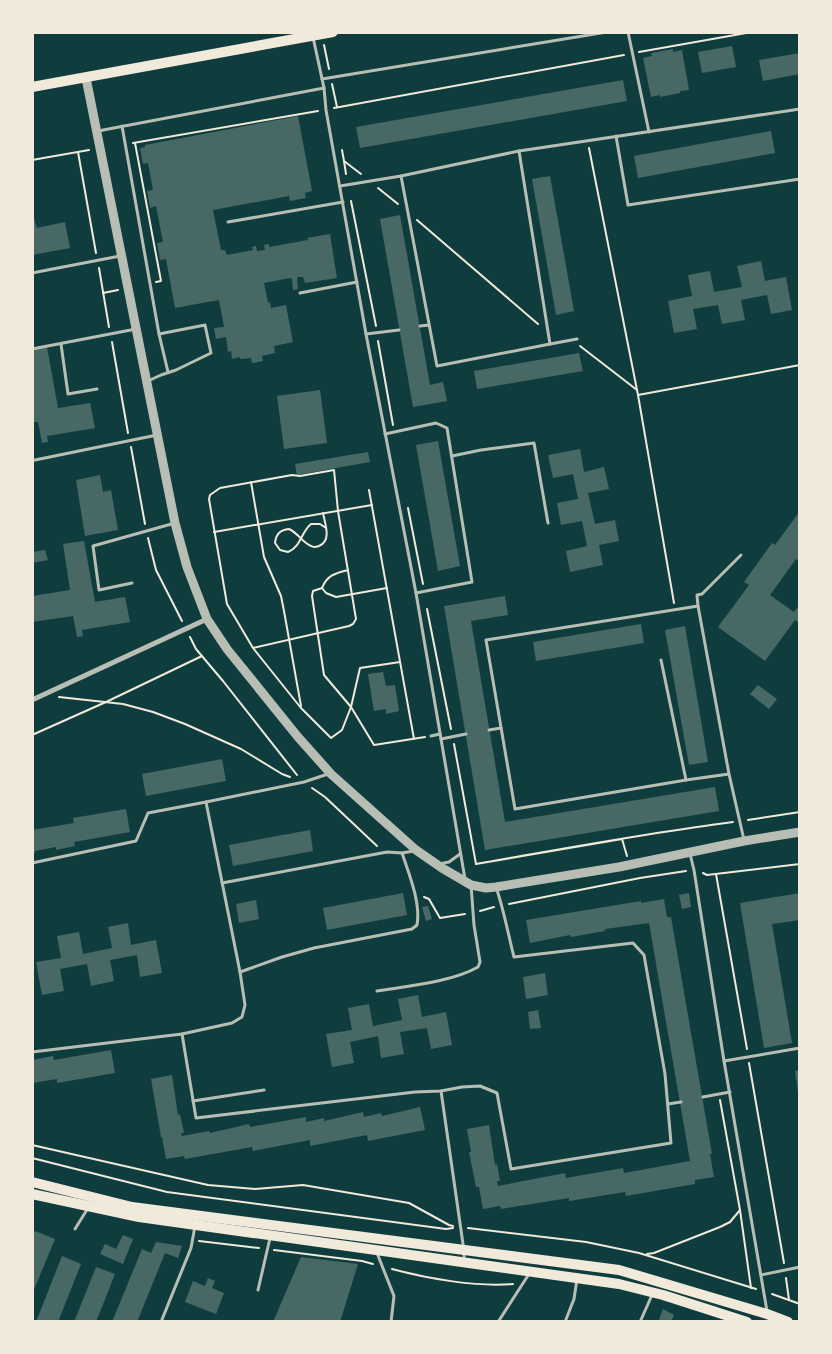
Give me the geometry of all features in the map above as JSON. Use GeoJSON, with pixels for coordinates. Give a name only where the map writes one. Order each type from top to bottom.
{"type":"FeatureCollection","features":[{"type":"Feature","properties":{"kind":"main road"},"geometry":{"type":"LineString","coordinates":[[32,87],[333,32]]}},
{"type":"Feature","properties":{"kind":"main road"},"geometry":{"type":"LineString","coordinates":[[32,1182],[132,1207],[619,1270],[788,1322]]}},
{"type":"Feature","properties":{"kind":"main road"},"geometry":{"type":"LineString","coordinates":[[32,1194],[139,1217],[619,1284],[653,1292],[747,1322]]}},
{"type":"Feature","properties":{"kind":"street"},"geometry":{"type":"LineString","coordinates":[[86,78],[175,523],[187,567],[207,619],[227,648],[286,722],[331,774],[416,850],[468,883],[486,888],[624,866],[800,832]]}},
{"type":"Feature","properties":{"kind":"street"},"geometry":{"type":"LineString","coordinates":[[32,700],[207,619]]}},
{"type":"Feature","properties":{"kind":"lane"},"geometry":{"type":"LineString","coordinates":[[322,79],[608,32]]}},
{"type":"Feature","properties":{"kind":"lane"},"geometry":{"type":"LineString","coordinates":[[628,32],[649,132]]}},
{"type":"Feature","properties":{"kind":"lane"},"geometry":{"type":"LineString","coordinates":[[313,36],[324,88],[326,110],[366,334],[416,593],[461,854],[468,883],[480,962],[478,967],[466,974],[378,991]]}},
{"type":"Feature","properties":{"kind":"lane"},"geometry":{"type":"LineString","coordinates":[[97,131],[324,88]]}},
{"type":"Feature","properties":{"kind":"lane"},"geometry":{"type":"LineString","coordinates":[[340,186],[401,176],[519,151],[800,110]]}},
{"type":"Feature","properties":{"kind":"lane"},"geometry":{"type":"LineString","coordinates":[[122,126],[159,334],[168,372]]}},
{"type":"Feature","properties":{"kind":"lane"},"geometry":{"type":"LineString","coordinates":[[616,136],[628,205],[800,179]]}},
{"type":"Feature","properties":{"kind":"lane"},"geometry":{"type":"LineString","coordinates":[[519,151],[550,344]]}},
{"type":"Feature","properties":{"kind":"lane"},"geometry":{"type":"LineString","coordinates":[[401,176],[437,366],[577,339]]}},
{"type":"Feature","properties":{"kind":"lane"},"geometry":{"type":"LineString","coordinates":[[228,222],[343,202]]}},
{"type":"Feature","properties":{"kind":"lane"},"geometry":{"type":"LineString","coordinates":[[32,273],[123,256]]}},
{"type":"Feature","properties":{"kind":"lane"},"geometry":{"type":"LineString","coordinates":[[300,293],[357,282]]}},
{"type":"Feature","properties":{"kind":"lane"},"geometry":{"type":"LineString","coordinates":[[420,326],[429,324]]}},
{"type":"Feature","properties":{"kind":"lane"},"geometry":{"type":"LineString","coordinates":[[147,381],[176,370],[211,353],[205,325],[159,334]]}},
{"type":"Feature","properties":{"kind":"lane"},"geometry":{"type":"LineString","coordinates":[[32,348],[137,329]]}},
{"type":"Feature","properties":{"kind":"lane"},"geometry":{"type":"LineString","coordinates":[[366,334],[399,330]]}},
{"type":"Feature","properties":{"kind":"lane"},"geometry":{"type":"LineString","coordinates":[[61,344],[68,394],[97,389]]}},
{"type":"Feature","properties":{"kind":"lane"},"geometry":{"type":"LineString","coordinates":[[385,434],[436,423],[447,428],[472,582],[416,593]]}},
{"type":"Feature","properties":{"kind":"lane"},"geometry":{"type":"LineString","coordinates":[[35,460],[158,435]]}},
{"type":"Feature","properties":{"kind":"lane"},"geometry":{"type":"LineString","coordinates":[[452,456],[534,443],[548,523]]}},
{"type":"Feature","properties":{"kind":"lane"},"geometry":{"type":"LineString","coordinates":[[132,583],[99,590],[93,546],[175,523]]}},
{"type":"Feature","properties":{"kind":"lane"},"geometry":{"type":"LineString","coordinates":[[741,555],[702,594],[698,595],[698,606],[729,774],[744,842]]}},
{"type":"Feature","properties":{"kind":"lane"},"geometry":{"type":"LineString","coordinates":[[698,606],[486,640],[515,809],[729,774]]}},
{"type":"Feature","properties":{"kind":"lane"},"geometry":{"type":"LineString","coordinates":[[661,660],[686,780]]}},
{"type":"Feature","properties":{"kind":"lane"},"geometry":{"type":"LineString","coordinates":[[490,730],[501,728]]}},
{"type":"Feature","properties":{"kind":"lane"},"geometry":{"type":"LineString","coordinates":[[431,736],[440,734]]}},
{"type":"Feature","properties":{"kind":"lane"},"geometry":{"type":"LineString","coordinates":[[441,739],[466,734]]}},
{"type":"Feature","properties":{"kind":"lane"},"geometry":{"type":"LineString","coordinates":[[32,863],[136,841],[148,813],[304,782],[331,774]]}},
{"type":"Feature","properties":{"kind":"lane"},"geometry":{"type":"LineString","coordinates":[[32,1052],[182,1034],[232,1023],[242,1017],[246,1006],[206,802]]}},
{"type":"Feature","properties":{"kind":"lane"},"geometry":{"type":"LineString","coordinates":[[222,883],[387,852],[402,853],[416,850]]}},
{"type":"Feature","properties":{"kind":"lane"},"geometry":{"type":"LineString","coordinates":[[240,972],[314,948],[412,929],[417,925],[418,917],[412,882],[402,853]]}},
{"type":"Feature","properties":{"kind":"lane"},"geometry":{"type":"LineString","coordinates":[[690,853],[767,1314]]}},
{"type":"Feature","properties":{"kind":"lane"},"geometry":{"type":"LineString","coordinates":[[437,864],[449,862],[461,854]]}},
{"type":"Feature","properties":{"kind":"lane"},"geometry":{"type":"LineString","coordinates":[[182,1034],[196,1118],[480,1086],[497,1093],[511,1169],[671,1143],[665,1074],[644,955],[633,943],[514,957],[496,887]]}},
{"type":"Feature","properties":{"kind":"lane"},"geometry":{"type":"LineString","coordinates":[[724,1061],[800,1048]]}},
{"type":"Feature","properties":{"kind":"lane"},"geometry":{"type":"LineString","coordinates":[[193,1101],[264,1090]]}},
{"type":"Feature","properties":{"kind":"lane"},"geometry":{"type":"LineString","coordinates":[[441,1091],[461,1227],[464,1263]]}},
{"type":"Feature","properties":{"kind":"lane"},"geometry":{"type":"LineString","coordinates":[[703,1097],[730,1092]]}},
{"type":"Feature","properties":{"kind":"lane"},"geometry":{"type":"LineString","coordinates":[[668,1104],[681,1102]]}},
{"type":"Feature","properties":{"kind":"lane"},"geometry":{"type":"LineString","coordinates":[[75,1229],[89,1206]]}},
{"type":"Feature","properties":{"kind":"lane"},"geometry":{"type":"LineString","coordinates":[[161,1322],[191,1248],[195,1225]]}},
{"type":"Feature","properties":{"kind":"lane"},"geometry":{"type":"LineString","coordinates":[[258,1290],[271,1236]]}},
{"type":"Feature","properties":{"kind":"lane"},"geometry":{"type":"LineString","coordinates":[[376,1250],[394,1296],[391,1322]]}},
{"type":"Feature","properties":{"kind":"lane"},"geometry":{"type":"LineString","coordinates":[[761,1275],[800,1267]]}},
{"type":"Feature","properties":{"kind":"lane"},"geometry":{"type":"LineString","coordinates":[[498,1322],[531,1272]]}},
{"type":"Feature","properties":{"kind":"lane"},"geometry":{"type":"LineString","coordinates":[[565,1322],[574,1299],[578,1278]]}},
{"type":"Feature","properties":{"kind":"lane"},"geometry":{"type":"LineString","coordinates":[[640,1322],[653,1292]]}},
{"type":"Feature","properties":{"kind":"path"},"geometry":{"type":"LineString","coordinates":[[718,32],[719,38]]}},
{"type":"Feature","properties":{"kind":"path"},"geometry":{"type":"LineString","coordinates":[[125,144],[326,110],[752,32]]}},
{"type":"Feature","properties":{"kind":"path"},"geometry":{"type":"LineString","coordinates":[[588,141],[638,395],[675,610]]}},
{"type":"Feature","properties":{"kind":"path"},"geometry":{"type":"LineString","coordinates":[[340,144],[377,333],[394,432]]}},
{"type":"Feature","properties":{"kind":"path"},"geometry":{"type":"LineString","coordinates":[[32,160],[101,148]]}},
{"type":"Feature","properties":{"kind":"path"},"geometry":{"type":"LineString","coordinates":[[344,161],[408,212],[549,333]]}},
{"type":"Feature","properties":{"kind":"path"},"geometry":{"type":"LineString","coordinates":[[569,340],[578,344],[637,390]]}},
{"type":"Feature","properties":{"kind":"path"},"geometry":{"type":"LineString","coordinates":[[638,395],[800,365]]}},
{"type":"Feature","properties":{"kind":"path"},"geometry":{"type":"LineString","coordinates":[[253,648],[353,624],[356,619],[338,511],[334,470],[300,476],[292,474],[250,482],[220,488],[210,494],[209,499],[214,532],[227,604],[253,648],[301,708],[331,738],[342,730],[351,707],[360,668],[400,662]]}},
{"type":"Feature","properties":{"kind":"path"},"geometry":{"type":"LineString","coordinates":[[250,482],[264,557],[281,596],[301,708]]}},
{"type":"Feature","properties":{"kind":"path"},"geometry":{"type":"LineString","coordinates":[[369,490],[414,739]]}},
{"type":"Feature","properties":{"kind":"path"},"geometry":{"type":"LineString","coordinates":[[214,532],[372,505]]}},
{"type":"Feature","properties":{"kind":"path"},"geometry":{"type":"LineString","coordinates":[[409,509],[476,864],[622,839],[800,812]]}},
{"type":"Feature","properties":{"kind":"path"},"geometry":{"type":"LineString","coordinates":[[323,513],[326,528],[327,534],[324,543],[316,547],[309,545],[301,538],[293,531],[285,529],[278,533],[276,543],[280,550],[288,552],[296,548],[301,538],[305,530],[311,524],[320,524],[326,528]]}},
{"type":"Feature","properties":{"kind":"path"},"geometry":{"type":"LineString","coordinates":[[322,588],[324,581],[332,575],[348,570]]}},
{"type":"Feature","properties":{"kind":"path"},"geometry":{"type":"LineString","coordinates":[[322,588],[326,593],[336,597],[387,588]]}},
{"type":"Feature","properties":{"kind":"path"},"geometry":{"type":"LineString","coordinates":[[322,588],[313,591],[312,596],[324,675],[351,707],[374,745],[431,736]]}},
{"type":"Feature","properties":{"kind":"path"},"geometry":{"type":"LineString","coordinates":[[32,735],[202,656]]}},
{"type":"Feature","properties":{"kind":"path"},"geometry":{"type":"LineString","coordinates":[[41,697],[123,704],[153,712],[185,724],[240,749],[282,774],[304,782],[325,797],[377,846],[387,852]]}},
{"type":"Feature","properties":{"kind":"path"},"geometry":{"type":"LineString","coordinates":[[424,897],[429,899],[440,918],[463,915],[640,878],[694,870],[707,874],[716,874],[800,864]]}},
{"type":"Feature","properties":{"kind":"path"},"geometry":{"type":"LineString","coordinates":[[716,874],[789,1300]]}},
{"type":"Feature","properties":{"kind":"path"},"geometry":{"type":"LineString","coordinates":[[719,1094],[740,1210],[751,1288]]}},
{"type":"Feature","properties":{"kind":"path"},"geometry":{"type":"LineString","coordinates":[[32,1145],[208,1185],[255,1189],[303,1185],[409,1203],[449,1225],[586,1242],[644,1255],[800,1304]]}},
{"type":"Feature","properties":{"kind":"path"},"geometry":{"type":"LineString","coordinates":[[32,1158],[166,1192],[446,1229],[461,1227]]}},
{"type":"Feature","properties":{"kind":"path"},"geometry":{"type":"LineString","coordinates":[[644,1255],[654,1253],[720,1227],[730,1222],[740,1210]]}},
{"type":"Feature","properties":{"kind":"building"},"geometry":{"type":"Polygon","coordinates":[[[732,46],[736,67],[702,73],[698,52],[732,46]]]}},
{"type":"Feature","properties":{"kind":"building"},"geometry":{"type":"Polygon","coordinates":[[[673,49],[673,52],[682,50],[689,90],[660,97],[660,95],[651,97],[643,58],[652,56],[651,53],[673,49]]]}},
{"type":"Feature","properties":{"kind":"building"},"geometry":{"type":"Polygon","coordinates":[[[800,53],[800,74],[763,81],[759,60],[800,53]]]}},
{"type":"Feature","properties":{"kind":"building"},"geometry":{"type":"Polygon","coordinates":[[[623,80],[627,101],[360,148],[356,127],[623,80]]]}},
{"type":"Feature","properties":{"kind":"building"},"geometry":{"type":"Polygon","coordinates":[[[298,116],[312,191],[305,193],[306,198],[290,201],[289,196],[213,210],[221,250],[224,250],[227,255],[253,250],[252,247],[256,246],[257,251],[265,250],[264,245],[269,244],[269,247],[330,234],[337,278],[305,283],[303,277],[298,277],[298,289],[293,290],[292,279],[290,278],[264,283],[268,303],[270,302],[271,308],[286,305],[293,342],[274,346],[275,353],[262,356],[263,361],[252,363],[251,358],[240,359],[240,357],[232,359],[231,351],[228,352],[226,337],[216,339],[214,328],[224,327],[219,300],[175,308],[166,259],[160,260],[157,243],[163,242],[156,206],[150,208],[147,191],[153,190],[148,163],[143,164],[140,148],[145,147],[145,145],[298,116]]]}},
{"type":"Feature","properties":{"kind":"building"},"geometry":{"type":"Polygon","coordinates":[[[771,131],[775,153],[638,178],[634,156],[771,131]]]}},
{"type":"Feature","properties":{"kind":"building"},"geometry":{"type":"Polygon","coordinates":[[[550,176],[574,311],[556,315],[532,179],[550,176]]]}},
{"type":"Feature","properties":{"kind":"building"},"geometry":{"type":"Polygon","coordinates":[[[32,212],[37,228],[65,222],[70,248],[32,255],[32,212]]]}},
{"type":"Feature","properties":{"kind":"building"},"geometry":{"type":"Polygon","coordinates":[[[400,215],[430,385],[443,382],[447,401],[413,407],[380,219],[400,215]]]}},
{"type":"Feature","properties":{"kind":"building"},"geometry":{"type":"Polygon","coordinates":[[[761,261],[765,281],[786,277],[792,310],[771,314],[767,295],[741,300],[745,320],[722,324],[718,305],[693,309],[697,329],[674,333],[668,301],[692,296],[688,275],[710,271],[714,292],[742,287],[737,266],[761,261]]]}},
{"type":"Feature","properties":{"kind":"building"},"geometry":{"type":"Polygon","coordinates":[[[47,347],[58,408],[90,403],[95,428],[47,436],[48,442],[42,443],[38,422],[32,422],[32,349],[47,347]]]}},
{"type":"Feature","properties":{"kind":"building"},"geometry":{"type":"Polygon","coordinates":[[[579,353],[583,371],[477,389],[474,371],[579,353]]]}},
{"type":"Feature","properties":{"kind":"building"},"geometry":{"type":"Polygon","coordinates":[[[320,390],[327,443],[284,449],[277,396],[320,390]]]}},
{"type":"Feature","properties":{"kind":"building"},"geometry":{"type":"Polygon","coordinates":[[[438,441],[460,566],[438,571],[416,445],[438,441]]]}},
{"type":"Feature","properties":{"kind":"building"},"geometry":{"type":"Polygon","coordinates":[[[580,449],[584,472],[604,467],[609,489],[588,493],[595,524],[615,520],[619,541],[599,545],[603,565],[570,572],[566,551],[587,546],[582,521],[561,525],[557,503],[578,499],[573,474],[553,478],[548,455],[580,449]]]}},
{"type":"Feature","properties":{"kind":"building"},"geometry":{"type":"Polygon","coordinates":[[[368,452],[370,462],[297,475],[295,464],[368,452]]]}},
{"type":"Feature","properties":{"kind":"building"},"geometry":{"type":"Polygon","coordinates":[[[100,475],[103,492],[111,490],[118,530],[85,536],[76,480],[100,475]]]}},
{"type":"Feature","properties":{"kind":"building"},"geometry":{"type":"Polygon","coordinates":[[[800,511],[800,562],[796,559],[770,595],[794,612],[800,604],[800,623],[795,620],[765,661],[718,627],[749,585],[744,582],[772,543],[775,545],[800,511]]]}},
{"type":"Feature","properties":{"kind":"building"},"geometry":{"type":"Polygon","coordinates":[[[84,541],[95,602],[125,597],[130,622],[82,630],[83,636],[77,637],[73,616],[32,622],[32,596],[70,590],[63,544],[84,541]]]}},
{"type":"Feature","properties":{"kind":"building"},"geometry":{"type":"Polygon","coordinates":[[[45,550],[48,560],[32,563],[32,552],[45,550]]]}},
{"type":"Feature","properties":{"kind":"building"},"geometry":{"type":"Polygon","coordinates":[[[505,596],[508,615],[471,621],[505,822],[715,787],[719,811],[485,850],[444,606],[505,596]]]}},
{"type":"Feature","properties":{"kind":"building"},"geometry":{"type":"Polygon","coordinates":[[[641,624],[644,643],[536,661],[533,642],[641,624]]]}},
{"type":"Feature","properties":{"kind":"building"},"geometry":{"type":"Polygon","coordinates":[[[685,626],[708,762],[689,765],[665,630],[685,626]]]}},
{"type":"Feature","properties":{"kind":"building"},"geometry":{"type":"Polygon","coordinates":[[[383,672],[386,686],[395,685],[399,711],[386,714],[386,709],[374,711],[368,674],[383,672]]]}},
{"type":"Feature","properties":{"kind":"building"},"geometry":{"type":"Polygon","coordinates":[[[758,685],[777,699],[769,709],[750,694],[758,685]]]}},
{"type":"Feature","properties":{"kind":"building"},"geometry":{"type":"Polygon","coordinates":[[[222,759],[226,781],[146,796],[142,774],[222,759]]]}},
{"type":"Feature","properties":{"kind":"building"},"geometry":{"type":"Polygon","coordinates":[[[126,809],[130,832],[74,842],[75,846],[56,850],[56,847],[32,853],[32,830],[74,823],[73,818],[126,809]]]}},
{"type":"Feature","properties":{"kind":"building"},"geometry":{"type":"Polygon","coordinates":[[[310,830],[313,851],[233,866],[229,845],[310,830]]]}},
{"type":"Feature","properties":{"kind":"building"},"geometry":{"type":"Polygon","coordinates":[[[403,893],[407,915],[327,930],[323,908],[403,893]]]}},
{"type":"Feature","properties":{"kind":"building"},"geometry":{"type":"Polygon","coordinates":[[[689,893],[691,907],[682,909],[679,895],[689,893]]]}},
{"type":"Feature","properties":{"kind":"building"},"geometry":{"type":"Polygon","coordinates":[[[800,893],[800,920],[772,924],[792,1043],[764,1048],[740,903],[800,893]]]}},
{"type":"Feature","properties":{"kind":"building"},"geometry":{"type":"Polygon","coordinates":[[[664,899],[667,917],[671,917],[712,1154],[710,1154],[714,1177],[695,1180],[695,1184],[626,1196],[625,1192],[569,1201],[569,1198],[501,1209],[500,1206],[483,1209],[479,1187],[476,1187],[469,1152],[471,1152],[467,1129],[489,1125],[495,1165],[497,1164],[500,1181],[497,1181],[498,1186],[565,1173],[566,1178],[623,1168],[624,1173],[690,1161],[649,923],[530,943],[526,920],[664,899]]]}},
{"type":"Feature","properties":{"kind":"building"},"geometry":{"type":"Polygon","coordinates":[[[256,900],[259,919],[239,923],[236,904],[256,900]]]}},
{"type":"Feature","properties":{"kind":"building"},"geometry":{"type":"Polygon","coordinates":[[[428,906],[432,919],[426,921],[422,907],[428,906]]]}},
{"type":"Feature","properties":{"kind":"building"},"geometry":{"type":"Polygon","coordinates":[[[128,923],[131,945],[156,940],[162,973],[140,977],[137,955],[110,960],[114,981],[91,986],[87,964],[60,969],[64,991],[42,995],[36,962],[61,958],[57,936],[79,932],[83,954],[112,948],[108,927],[128,923]]]}},
{"type":"Feature","properties":{"kind":"building"},"geometry":{"type":"Polygon","coordinates":[[[545,973],[548,995],[526,999],[523,977],[545,973]]]}},
{"type":"Feature","properties":{"kind":"building"},"geometry":{"type":"Polygon","coordinates":[[[418,995],[422,1017],[446,1012],[452,1045],[431,1049],[427,1028],[400,1032],[404,1054],[381,1058],[378,1036],[350,1042],[354,1063],[332,1067],[326,1034],[352,1030],[348,1008],[369,1004],[373,1026],[402,1020],[398,999],[418,995]]]}},
{"type":"Feature","properties":{"kind":"building"},"geometry":{"type":"Polygon","coordinates":[[[538,1010],[541,1028],[530,1029],[528,1012],[538,1010]]]}},
{"type":"Feature","properties":{"kind":"building"},"geometry":{"type":"Polygon","coordinates":[[[111,1050],[115,1073],[57,1083],[57,1079],[32,1083],[32,1060],[53,1056],[54,1060],[111,1050]]]}},
{"type":"Feature","properties":{"kind":"building"},"geometry":{"type":"Polygon","coordinates":[[[800,1070],[800,1092],[798,1092],[795,1071],[800,1070]]]}},
{"type":"Feature","properties":{"kind":"building"},"geometry":{"type":"Polygon","coordinates":[[[172,1075],[178,1115],[180,1114],[184,1133],[181,1133],[182,1136],[209,1131],[210,1133],[249,1124],[250,1127],[306,1117],[306,1122],[324,1118],[324,1121],[363,1112],[364,1117],[381,1113],[382,1116],[420,1107],[425,1130],[368,1141],[367,1135],[310,1146],[310,1140],[253,1151],[252,1147],[185,1159],[184,1156],[166,1159],[151,1079],[172,1075]]]}},
{"type":"Feature","properties":{"kind":"building"},"geometry":{"type":"Polygon","coordinates":[[[35,1231],[55,1239],[33,1292],[32,1236],[35,1231]]]}},
{"type":"Feature","properties":{"kind":"building"},"geometry":{"type":"Polygon","coordinates":[[[123,1235],[133,1239],[123,1264],[100,1254],[105,1244],[116,1249],[123,1235]]]}},
{"type":"Feature","properties":{"kind":"building"},"geometry":{"type":"Polygon","coordinates":[[[156,1242],[182,1246],[178,1258],[165,1253],[137,1322],[112,1322],[142,1249],[151,1253],[156,1242]]]}},
{"type":"Feature","properties":{"kind":"building"},"geometry":{"type":"Polygon","coordinates":[[[62,1256],[81,1264],[58,1322],[36,1322],[62,1256]]]}},
{"type":"Feature","properties":{"kind":"building"},"geometry":{"type":"Polygon","coordinates":[[[301,1257],[358,1264],[340,1322],[273,1322],[301,1257]]]}},
{"type":"Feature","properties":{"kind":"building"},"geometry":{"type":"Polygon","coordinates":[[[96,1267],[115,1274],[96,1322],[74,1322],[96,1267]]]}},
{"type":"Feature","properties":{"kind":"building"},"geometry":{"type":"Polygon","coordinates":[[[208,1278],[215,1281],[212,1288],[224,1293],[216,1314],[185,1302],[193,1281],[205,1286],[208,1278]]]}},
{"type":"Feature","properties":{"kind":"building"},"geometry":{"type":"Polygon","coordinates":[[[663,1309],[674,1315],[671,1322],[658,1322],[663,1309]]]}}]}
